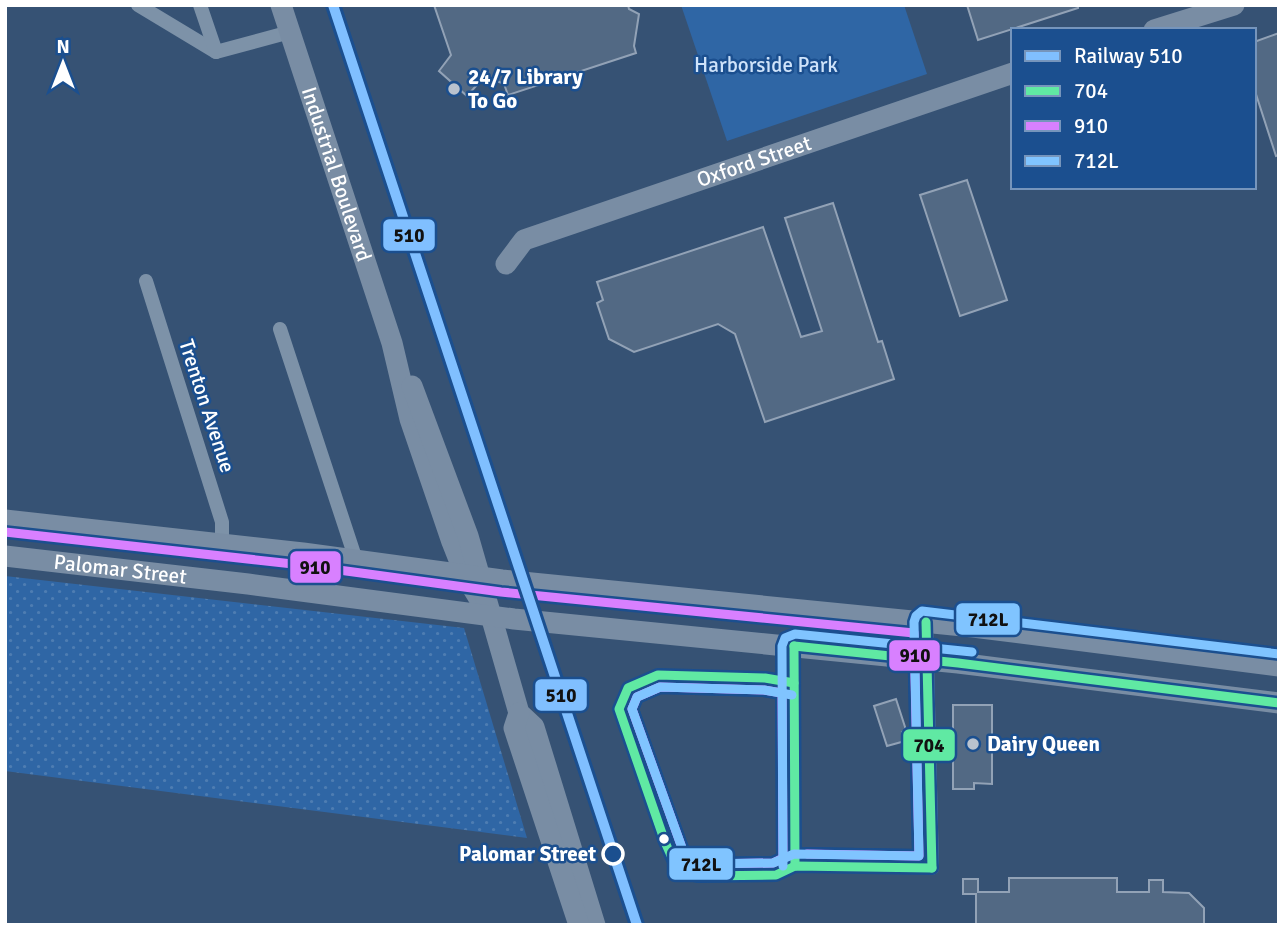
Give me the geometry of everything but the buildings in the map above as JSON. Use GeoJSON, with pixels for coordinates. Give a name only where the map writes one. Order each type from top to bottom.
{"type":"FeatureCollection","features":[{"type":"Feature","properties":{"kind":"main road","name":"Industrial Boulevard"},"geometry":{"type":"LineString","coordinates":[[281,5],[392,343],[410,419],[489,615],[519,713],[534,727],[595,925]]}},
{"type":"Feature","properties":{"kind":"main road"},"geometry":{"type":"LineString","coordinates":[[1160,28],[1234,5]]}},
{"type":"Feature","properties":{"kind":"main road","name":"Oxford Street"},"geometry":{"type":"LineString","coordinates":[[506,264],[524,240],[1011,73]]}},
{"type":"Feature","properties":{"kind":"main road","name":"Palomar Street"},"geometry":{"type":"LineString","coordinates":[[5,520],[473,576],[926,622],[1279,666]]}},
{"type":"Feature","properties":{"kind":"main road"},"geometry":{"type":"LineString","coordinates":[[5,532],[67,527]]}},
{"type":"Feature","properties":{"kind":"main road","name":"Palomar Street"},"geometry":{"type":"LineString","coordinates":[[5,556],[489,615],[928,660],[1279,703]]}},
{"type":"Feature","properties":{"kind":"main road","name":"Industrial Boulevard"},"geometry":{"type":"LineString","coordinates":[[519,713],[514,728],[579,925]]}},
{"type":"Feature","properties":{"kind":"street"},"geometry":{"type":"LineString","coordinates":[[138,5],[216,52],[290,32]]}},
{"type":"Feature","properties":{"kind":"street"},"geometry":{"type":"LineString","coordinates":[[200,5],[216,52]]}},
{"type":"Feature","properties":{"kind":"street","name":"Trenton Avenue"},"geometry":{"type":"LineString","coordinates":[[146,281],[222,522],[222,544]]}},
{"type":"Feature","properties":{"kind":"street"},"geometry":{"type":"LineString","coordinates":[[280,329],[356,560]]}},
{"type":"Feature","properties":{"kind":"street"},"geometry":{"type":"LineString","coordinates":[[926,622],[932,868]]}},
{"type":"Feature","properties":{"kind":"green space","name":"Harborside Park"},"geometry":{"type":"Polygon","coordinates":[[[681,5],[904,5],[927,74],[727,141],[681,5]]]}},
{"type":"Feature","properties":{"kind":"green space"},"geometry":{"type":"Polygon","coordinates":[[[5,576],[464,628],[527,838],[5,771],[5,576]]]}},
{"type":"Feature","properties":{"kind":"rail line","name":"510"},"geometry":{"type":"LineString","coordinates":[[333,5],[637,925]]}},
{"type":"Feature","properties":{"kind":"transit line","name":"910"},"geometry":{"type":"LineString","coordinates":[[5,532],[302,565],[501,592],[914,633],[919,856],[807,854]]}},
{"type":"Feature","properties":{"kind":"transit line","name":"712L"},"geometry":{"type":"LineString","coordinates":[[792,695],[764,690],[660,687],[637,697],[632,709],[686,859],[699,864],[773,863],[794,854],[919,856],[914,622],[922,611],[1279,654]]}},
{"type":"Feature","properties":{"kind":"transit line","name":"704"},"geometry":{"type":"LineString","coordinates":[[926,622],[932,868]]}},
{"type":"Feature","properties":{"kind":"transit line","name":"712L"},"geometry":{"type":"LineString","coordinates":[[783,866],[782,646],[785,638],[795,634],[972,652]]}},
{"type":"Feature","properties":{"kind":"transit line","name":"704"},"geometry":{"type":"LineString","coordinates":[[794,646],[958,663],[1279,703]]}},
{"type":"Feature","properties":{"kind":"transit line","name":"704"},"geometry":{"type":"LineString","coordinates":[[794,646],[795,866]]}},
{"type":"Feature","properties":{"kind":"transit line","name":"704"},"geometry":{"type":"LineString","coordinates":[[794,683],[765,678],[658,675],[628,688],[619,709],[677,869],[697,876],[776,875],[795,866],[932,868]]}},
{"type":"Feature","properties":{"kind":"transit line","name":"910"},"geometry":{"type":"LineString","coordinates":[[660,687],[764,690],[782,693],[783,858],[773,863],[699,864],[686,859],[632,709],[637,697],[660,687]]}},
{"type":"Feature","properties":{"kind":"place","name":"24/7 Library To Go"},"geometry":{"type":"Point","coordinates":[454,89]}},
{"type":"Feature","properties":{"kind":"place","name":"Dairy Queen"},"geometry":{"type":"Point","coordinates":[973,744]}},
{"type":"Feature","properties":{"kind":"place","name":"Palomar Street"},"geometry":{"type":"Point","coordinates":[613,854]}}]}
